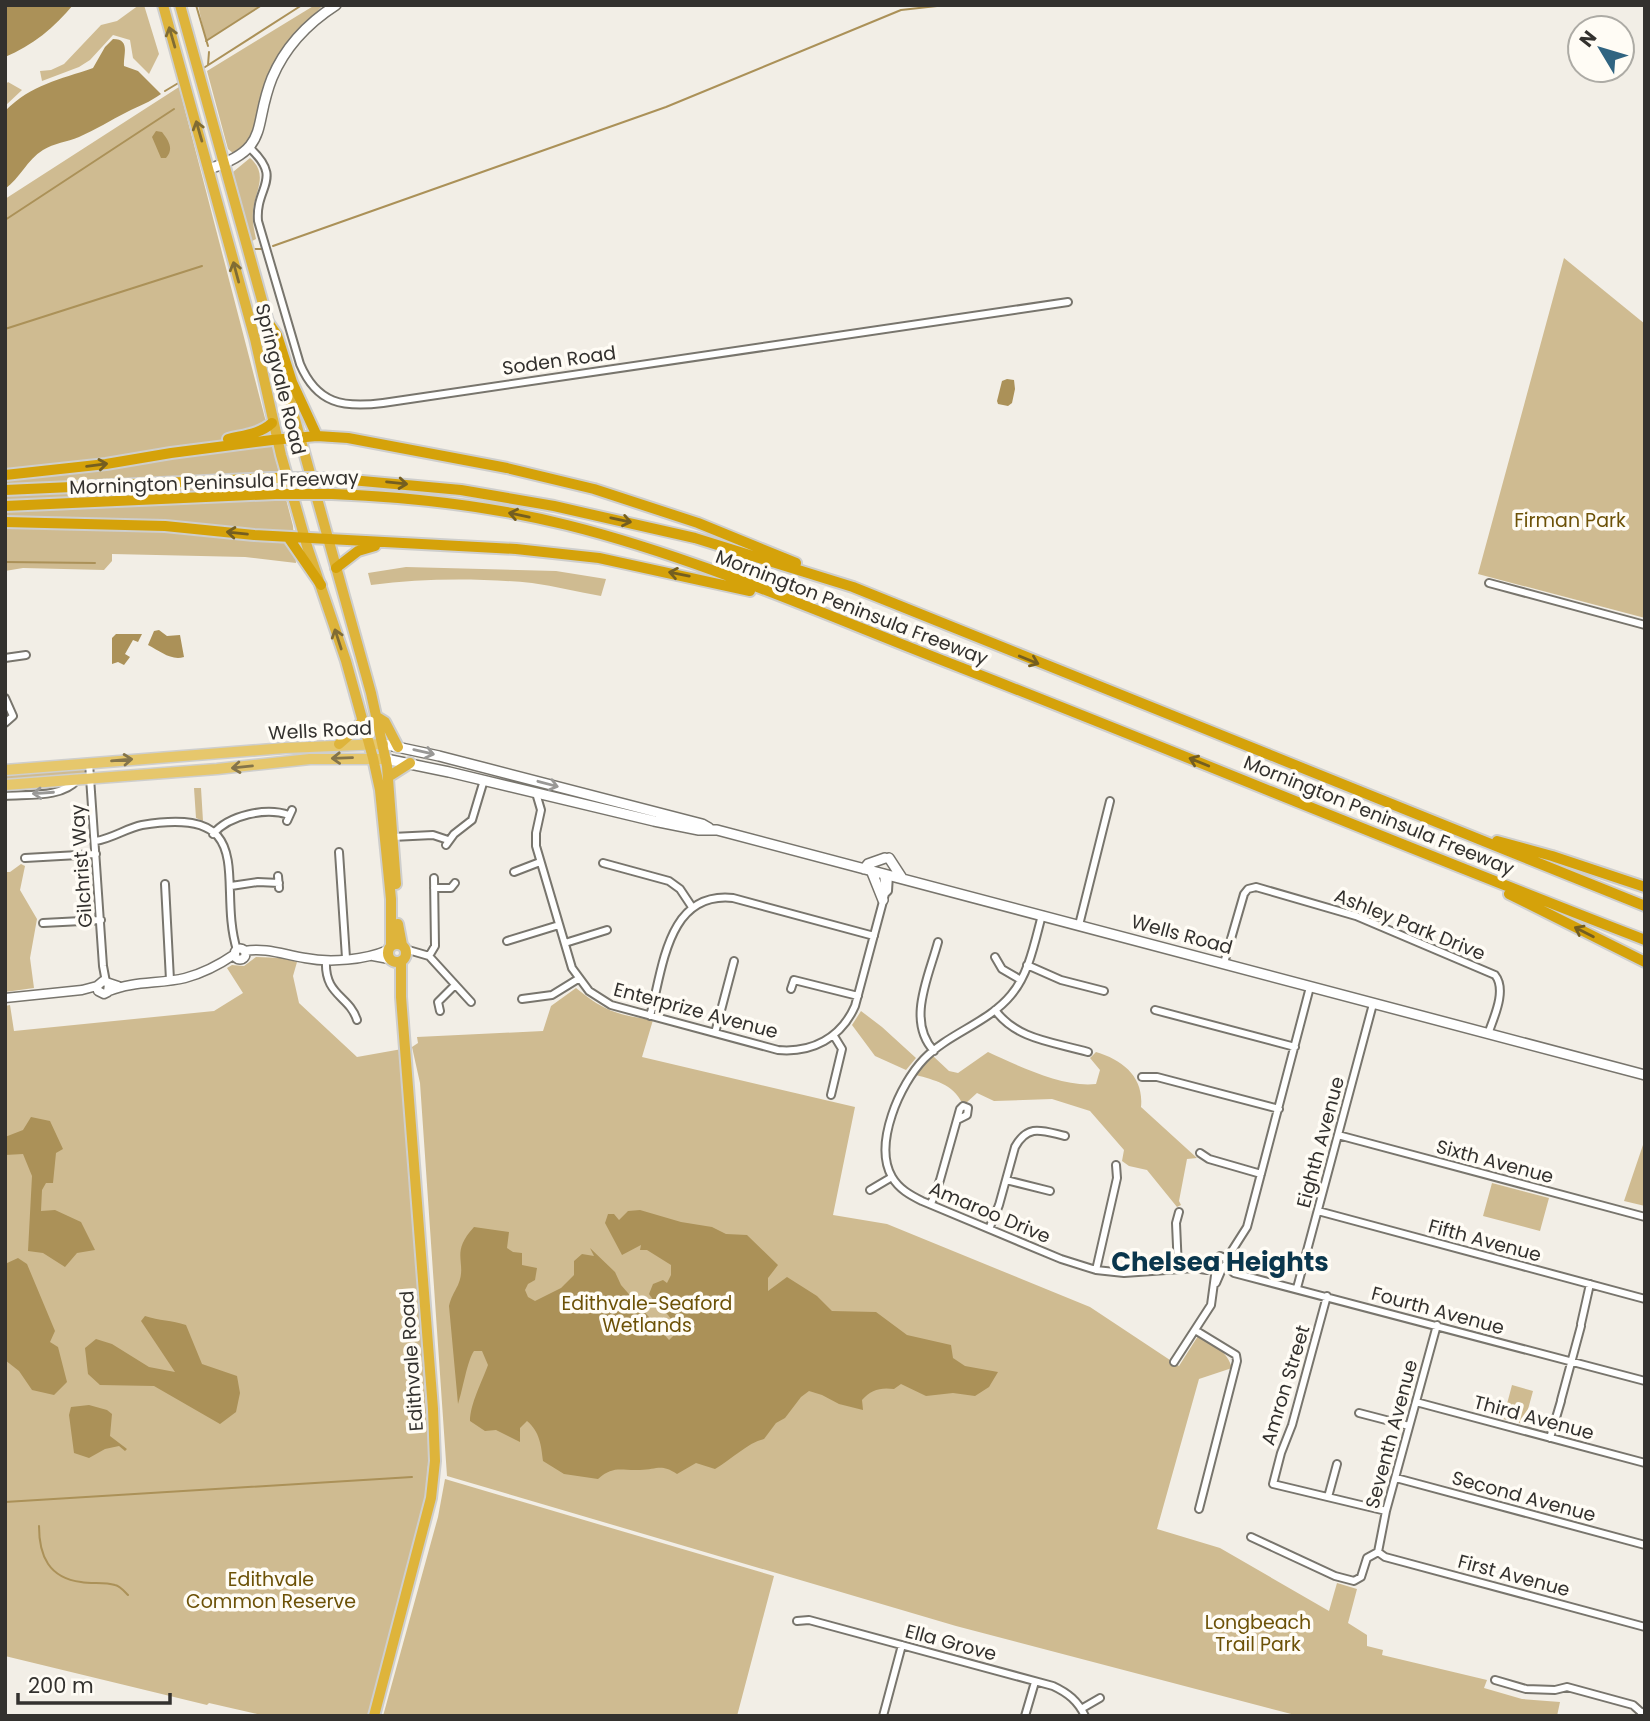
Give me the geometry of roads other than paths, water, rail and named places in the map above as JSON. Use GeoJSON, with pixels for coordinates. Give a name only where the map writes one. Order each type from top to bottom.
{"type":"FeatureCollection","features":[{"type":"Feature","properties":{"kind":"highway","name":"Springvale Road"},"geometry":{"type":"LineString","coordinates":[[163,5],[256,346],[272,423],[373,758]]}},
{"type":"Feature","properties":{"kind":"highway","name":"Springvale Road"},"geometry":{"type":"LineString","coordinates":[[180,5],[377,717],[386,759]]}},
{"type":"Feature","properties":{"kind":"highway"},"geometry":{"type":"LineString","coordinates":[[268,323],[277,335],[292,382],[317,436]]}},
{"type":"Feature","properties":{"kind":"highway"},"geometry":{"type":"LineString","coordinates":[[171,453],[256,433],[272,423]]}},
{"type":"Feature","properties":{"kind":"highway"},"geometry":{"type":"LineString","coordinates":[[5,475],[278,440],[317,436],[348,438],[550,477],[594,489],[731,535],[853,587]]}},
{"type":"Feature","properties":{"kind":"highway","name":"Mornington Peninsula Freeway"},"geometry":{"type":"LineString","coordinates":[[5,490],[271,478],[329,478],[461,490],[566,508],[695,538],[853,587],[1645,906]]}},
{"type":"Feature","properties":{"kind":"highway","name":"Mornington Peninsula Freeway"},"geometry":{"type":"LineString","coordinates":[[5,506],[332,494],[380,496],[493,509],[567,525],[645,547],[839,620],[1645,940]]}},
{"type":"Feature","properties":{"kind":"highway"},"geometry":{"type":"LineString","coordinates":[[5,522],[165,526],[288,537],[516,549],[599,558],[695,577],[770,596],[839,620]]}},
{"type":"Feature","properties":{"kind":"highway"},"geometry":{"type":"LineString","coordinates":[[288,537],[321,585]]}},
{"type":"Feature","properties":{"kind":"highway"},"geometry":{"type":"LineString","coordinates":[[336,568],[348,557],[368,546],[427,545]]}},
{"type":"Feature","properties":{"kind":"highway"},"geometry":{"type":"LineString","coordinates":[[377,717],[385,722],[398,747]]}},
{"type":"Feature","properties":{"kind":"highway"},"geometry":{"type":"LineString","coordinates":[[339,744],[363,720]]}},
{"type":"Feature","properties":{"kind":"highway","name":"Edithvale Road"},"geometry":{"type":"LineString","coordinates":[[373,758],[388,838],[398,926],[397,953],[435,1461],[426,1522],[374,1716]]}},
{"type":"Feature","properties":{"kind":"highway","name":"Edithvale Road"},"geometry":{"type":"LineString","coordinates":[[386,759],[388,838]]}},
{"type":"Feature","properties":{"kind":"highway"},"geometry":{"type":"LineString","coordinates":[[388,777],[410,763]]}},
{"type":"Feature","properties":{"kind":"highway"},"geometry":{"type":"LineString","coordinates":[[1449,829],[1552,856],[1645,887]]}},
{"type":"Feature","properties":{"kind":"highway"},"geometry":{"type":"LineString","coordinates":[[1444,860],[1645,962]]}},
{"type":"Feature","properties":{"kind":"main road"},"geometry":{"type":"LineString","coordinates":[[209,169],[240,156],[250,148],[258,133],[269,87],[281,61],[308,26],[336,5]]}},
{"type":"Feature","properties":{"kind":"main road","name":"Wells Road"},"geometry":{"type":"LineString","coordinates":[[5,770],[339,744],[383,744],[702,824],[1645,1075]]}},
{"type":"Feature","properties":{"kind":"main road","name":"Wells Road"},"geometry":{"type":"LineString","coordinates":[[5,786],[310,759],[373,758],[410,763],[654,821],[699,830],[710,828]]}},
{"type":"Feature","properties":{"kind":"main road"},"geometry":{"type":"LineString","coordinates":[[884,897],[868,869],[868,864],[887,858],[902,878]]}},
{"type":"Feature","properties":{"kind":"street","name":"Soden Road"},"geometry":{"type":"LineString","coordinates":[[250,148],[262,160],[267,170],[258,206],[258,221],[298,359],[314,387],[330,399],[346,405],[359,406],[1068,302]]}},
{"type":"Feature","properties":{"kind":"street"},"geometry":{"type":"LineString","coordinates":[[1489,583],[1645,625]]}},
{"type":"Feature","properties":{"kind":"street"},"geometry":{"type":"LineString","coordinates":[[7,656],[26,655]]}},
{"type":"Feature","properties":{"kind":"street"},"geometry":{"type":"LineString","coordinates":[[5,698],[13,716],[5,723]]}},
{"type":"Feature","properties":{"kind":"street","name":"Gilchrist Way"},"geometry":{"type":"LineString","coordinates":[[89,763],[101,920],[103,986]]}},
{"type":"Feature","properties":{"kind":"street","name":"Wells Road"},"geometry":{"type":"LineString","coordinates":[[5,796],[61,792],[77,780]]}},
{"type":"Feature","properties":{"kind":"street"},"geometry":{"type":"LineString","coordinates":[[388,838],[433,835],[447,842],[472,821],[484,780]]}},
{"type":"Feature","properties":{"kind":"street","name":"Enterprize Avenue"},"geometry":{"type":"LineString","coordinates":[[536,793],[541,810],[536,833],[540,862],[578,979],[589,991],[604,1002],[650,1016],[790,1051],[813,1047],[834,1036]]}},
{"type":"Feature","properties":{"kind":"street"},"geometry":{"type":"LineString","coordinates":[[541,810],[555,797]]}},
{"type":"Feature","properties":{"kind":"street"},"geometry":{"type":"LineString","coordinates":[[1079,925],[1110,801]]}},
{"type":"Feature","properties":{"kind":"street"},"geometry":{"type":"LineString","coordinates":[[213,834],[223,824],[238,816],[279,812],[289,815]]}},
{"type":"Feature","properties":{"kind":"street"},"geometry":{"type":"LineString","coordinates":[[96,841],[146,825],[191,823],[202,826],[213,834],[227,853],[234,936],[240,953]]}},
{"type":"Feature","properties":{"kind":"street"},"geometry":{"type":"LineString","coordinates":[[339,852],[346,958]]}},
{"type":"Feature","properties":{"kind":"street"},"geometry":{"type":"LineString","coordinates":[[25,858],[96,854]]}},
{"type":"Feature","properties":{"kind":"street"},"geometry":{"type":"LineString","coordinates":[[514,872],[540,862]]}},
{"type":"Feature","properties":{"kind":"street"},"geometry":{"type":"LineString","coordinates":[[603,863],[669,881],[680,889],[692,907]]}},
{"type":"Feature","properties":{"kind":"street"},"geometry":{"type":"LineString","coordinates":[[831,1095],[842,1049],[834,1036],[848,1021],[858,996],[884,897],[888,891],[886,874]]}},
{"type":"Feature","properties":{"kind":"street"},"geometry":{"type":"LineString","coordinates":[[429,956],[435,946],[434,878]]}},
{"type":"Feature","properties":{"kind":"street"},"geometry":{"type":"LineString","coordinates":[[231,886],[254,882],[279,883]]}},
{"type":"Feature","properties":{"kind":"street"},"geometry":{"type":"LineString","coordinates":[[434,888],[451,888],[455,883]]}},
{"type":"Feature","properties":{"kind":"street"},"geometry":{"type":"LineString","coordinates":[[165,884],[170,980]]}},
{"type":"Feature","properties":{"kind":"street","name":"Ashley Park Drive"},"geometry":{"type":"LineString","coordinates":[[1224,963],[1244,894],[1248,889],[1256,887],[1356,916],[1495,975],[1500,981],[1500,991],[1488,1034]]}},
{"type":"Feature","properties":{"kind":"street"},"geometry":{"type":"LineString","coordinates":[[650,1016],[675,927],[692,907],[712,898],[733,898],[874,936]]}},
{"type":"Feature","properties":{"kind":"street"},"geometry":{"type":"LineString","coordinates":[[870,1190],[892,1177],[886,1159],[886,1142],[895,1106],[909,1077],[934,1051],[995,1010],[1011,995],[1027,965],[1042,915]]}},
{"type":"Feature","properties":{"kind":"street"},"geometry":{"type":"LineString","coordinates":[[43,923],[101,920]]}},
{"type":"Feature","properties":{"kind":"street"},"geometry":{"type":"LineString","coordinates":[[507,941],[559,925]]}},
{"type":"Feature","properties":{"kind":"street"},"geometry":{"type":"LineString","coordinates":[[565,943],[607,930]]}},
{"type":"Feature","properties":{"kind":"street"},"geometry":{"type":"LineString","coordinates":[[934,1051],[924,1037],[920,1011],[938,942]]}},
{"type":"Feature","properties":{"kind":"street"},"geometry":{"type":"LineString","coordinates":[[5,999],[170,980],[200,974],[240,953],[262,951],[326,960],[397,953],[429,956],[471,1002]]}},
{"type":"Feature","properties":{"kind":"street"},"geometry":{"type":"LineString","coordinates":[[995,957],[1002,969],[1021,980]]}},
{"type":"Feature","properties":{"kind":"street"},"geometry":{"type":"LineString","coordinates":[[326,960],[326,972],[332,989],[353,1010],[357,1020]]}},
{"type":"Feature","properties":{"kind":"street"},"geometry":{"type":"LineString","coordinates":[[715,1033],[734,961]]}},
{"type":"Feature","properties":{"kind":"street"},"geometry":{"type":"LineString","coordinates":[[1027,965],[1061,980],[1104,991]]}},
{"type":"Feature","properties":{"kind":"street"},"geometry":{"type":"LineString","coordinates":[[522,999],[552,995],[578,979]]}},
{"type":"Feature","properties":{"kind":"street"},"geometry":{"type":"LineString","coordinates":[[791,989],[794,980],[858,996]]}},
{"type":"Feature","properties":{"kind":"street"},"geometry":{"type":"LineString","coordinates":[[440,1011],[438,1002],[455,985]]}},
{"type":"Feature","properties":{"kind":"street"},"geometry":{"type":"LineString","coordinates":[[1174,1362],[1213,1300],[1214,1277],[1220,1264],[1247,1227],[1310,987]]}},
{"type":"Feature","properties":{"kind":"street","name":"Eighth Avenue"},"geometry":{"type":"LineString","coordinates":[[1297,1288],[1373,1004]]}},
{"type":"Feature","properties":{"kind":"street"},"geometry":{"type":"LineString","coordinates":[[995,1010],[1020,1033],[1088,1052]]}},
{"type":"Feature","properties":{"kind":"street"},"geometry":{"type":"LineString","coordinates":[[1155,1010],[1295,1047]]}},
{"type":"Feature","properties":{"kind":"street"},"geometry":{"type":"LineString","coordinates":[[1142,1077],[1157,1077],[1279,1109]]}},
{"type":"Feature","properties":{"kind":"street"},"geometry":{"type":"LineString","coordinates":[[931,1204],[957,1120]]}},
{"type":"Feature","properties":{"kind":"street"},"geometry":{"type":"LineString","coordinates":[[989,1229],[1015,1147],[1025,1133],[1038,1130],[1065,1136]]}},
{"type":"Feature","properties":{"kind":"street","name":"Sixth Avenue"},"geometry":{"type":"LineString","coordinates":[[1338,1135],[1645,1217]]}},
{"type":"Feature","properties":{"kind":"street"},"geometry":{"type":"LineString","coordinates":[[1200,1153],[1209,1159],[1261,1174]]}},
{"type":"Feature","properties":{"kind":"street"},"geometry":{"type":"LineString","coordinates":[[1096,1270],[1117,1178],[1116,1165]]}},
{"type":"Feature","properties":{"kind":"street","name":"Amaroo Drive"},"geometry":{"type":"LineString","coordinates":[[892,1177],[909,1194],[1061,1259],[1096,1270],[1124,1273],[1220,1264]]}},
{"type":"Feature","properties":{"kind":"street"},"geometry":{"type":"LineString","coordinates":[[1006,1180],[1050,1191]]}},
{"type":"Feature","properties":{"kind":"street","name":"Fifth Avenue"},"geometry":{"type":"LineString","coordinates":[[1318,1211],[1645,1299]]}},
{"type":"Feature","properties":{"kind":"street"},"geometry":{"type":"LineString","coordinates":[[1178,1269],[1176,1223],[1179,1212]]}},
{"type":"Feature","properties":{"kind":"street"},"geometry":{"type":"LineString","coordinates":[[1214,1288],[1220,1264]]}},
{"type":"Feature","properties":{"kind":"street","name":"Amaroo Drive"},"geometry":{"type":"LineString","coordinates":[[1194,1268],[1207,1270],[1220,1264]]}},
{"type":"Feature","properties":{"kind":"street","name":"Fourth Avenue"},"geometry":{"type":"LineString","coordinates":[[1220,1264],[1234,1273],[1645,1381]]}},
{"type":"Feature","properties":{"kind":"street"},"geometry":{"type":"LineString","coordinates":[[1207,1270],[1214,1277]]}},
{"type":"Feature","properties":{"kind":"street"},"geometry":{"type":"LineString","coordinates":[[1550,1438],[1572,1362],[1590,1284]]}},
{"type":"Feature","properties":{"kind":"street","name":"Amron Street"},"geometry":{"type":"LineString","coordinates":[[1327,1296],[1293,1425],[1280,1452],[1273,1484],[1328,1497]]}},
{"type":"Feature","properties":{"kind":"street","name":"Seventh Avenue"},"geometry":{"type":"LineString","coordinates":[[1378,1552],[1386,1511],[1437,1325]]}},
{"type":"Feature","properties":{"kind":"street"},"geometry":{"type":"LineString","coordinates":[[1195,1330],[1236,1355],[1237,1361],[1199,1509]]}},
{"type":"Feature","properties":{"kind":"street","name":"Third Avenue"},"geometry":{"type":"LineString","coordinates":[[1416,1402],[1645,1463]]}},
{"type":"Feature","properties":{"kind":"street"},"geometry":{"type":"LineString","coordinates":[[1359,1413],[1409,1426]]}},
{"type":"Feature","properties":{"kind":"street"},"geometry":{"type":"LineString","coordinates":[[1337,1464],[1328,1497],[1386,1511]]}},
{"type":"Feature","properties":{"kind":"street","name":"Second Avenue"},"geometry":{"type":"LineString","coordinates":[[1396,1478],[1645,1545]]}},
{"type":"Feature","properties":{"kind":"street"},"geometry":{"type":"LineString","coordinates":[[1251,1537],[1335,1576],[1354,1581],[1361,1577],[1367,1558],[1378,1552]]}},
{"type":"Feature","properties":{"kind":"street","name":"First Avenue"},"geometry":{"type":"LineString","coordinates":[[1378,1552],[1385,1557],[1645,1627]]}},
{"type":"Feature","properties":{"kind":"street","name":"Ella Grove"},"geometry":{"type":"LineString","coordinates":[[797,1620],[809,1620],[1053,1686],[1067,1693],[1083,1712]]}},
{"type":"Feature","properties":{"kind":"street"},"geometry":{"type":"LineString","coordinates":[[883,1716],[902,1645]]}},
{"type":"Feature","properties":{"kind":"street"},"geometry":{"type":"LineString","coordinates":[[1495,1680],[1526,1689],[1567,1688],[1633,1705],[1643,1714]]}},
{"type":"Feature","properties":{"kind":"street"},"geometry":{"type":"LineString","coordinates":[[1026,1716],[1035,1682]]}},
{"type":"Feature","properties":{"kind":"street"},"geometry":{"type":"LineString","coordinates":[[1083,1712],[1100,1698]]}},
{"type":"Feature","properties":{"kind":"waterway"},"geometry":{"type":"LineString","coordinates":[[196,5],[208,46]]}},
{"type":"Feature","properties":{"kind":"waterway"},"geometry":{"type":"LineString","coordinates":[[206,41],[262,5]]}},
{"type":"Feature","properties":{"kind":"waterway"},"geometry":{"type":"LineString","coordinates":[[202,69],[302,5]]}},
{"type":"Feature","properties":{"kind":"waterway"},"geometry":{"type":"LineString","coordinates":[[273,246],[666,107],[901,10],[946,5]]}},
{"type":"Feature","properties":{"kind":"waterway"},"geometry":{"type":"LineString","coordinates":[[208,65],[209,52]]}},
{"type":"Feature","properties":{"kind":"waterway"},"geometry":{"type":"LineString","coordinates":[[165,91],[180,82]]}},
{"type":"Feature","properties":{"kind":"waterway"},"geometry":{"type":"LineString","coordinates":[[5,220],[174,109]]}},
{"type":"Feature","properties":{"kind":"waterway"},"geometry":{"type":"LineString","coordinates":[[251,249],[261,249]]}},
{"type":"Feature","properties":{"kind":"waterway"},"geometry":{"type":"LineString","coordinates":[[5,329],[202,266]]}},
{"type":"Feature","properties":{"kind":"waterway"},"geometry":{"type":"LineString","coordinates":[[5,562],[95,563]]}},
{"type":"Feature","properties":{"kind":"waterway"},"geometry":{"type":"LineString","coordinates":[[5,1502],[412,1477]]}},
{"type":"Feature","properties":{"kind":"waterway"},"geometry":{"type":"LineString","coordinates":[[39,1526],[44,1556],[48,1564],[61,1576],[85,1583],[117,1586],[128,1595]]}},
{"type":"Feature","properties":{"kind":"district","name":"Chelsea Heights"},"geometry":{"type":"Point","coordinates":[1220,1262]}},
{"type":"Feature","properties":{"kind":"park label","name":"Firman Park"},"geometry":{"type":"Point","coordinates":[1570,520]}},
{"type":"Feature","properties":{"kind":"park label","name":"Edithvale-Seaford Wetlands"},"geometry":{"type":"Point","coordinates":[647,1314]}},
{"type":"Feature","properties":{"kind":"park label","name":"Edithvale Common Reserve"},"geometry":{"type":"Point","coordinates":[271,1590]}},
{"type":"Feature","properties":{"kind":"park label","name":"Longbeach Trail Park"},"geometry":{"type":"Point","coordinates":[1258,1633]}}]}
